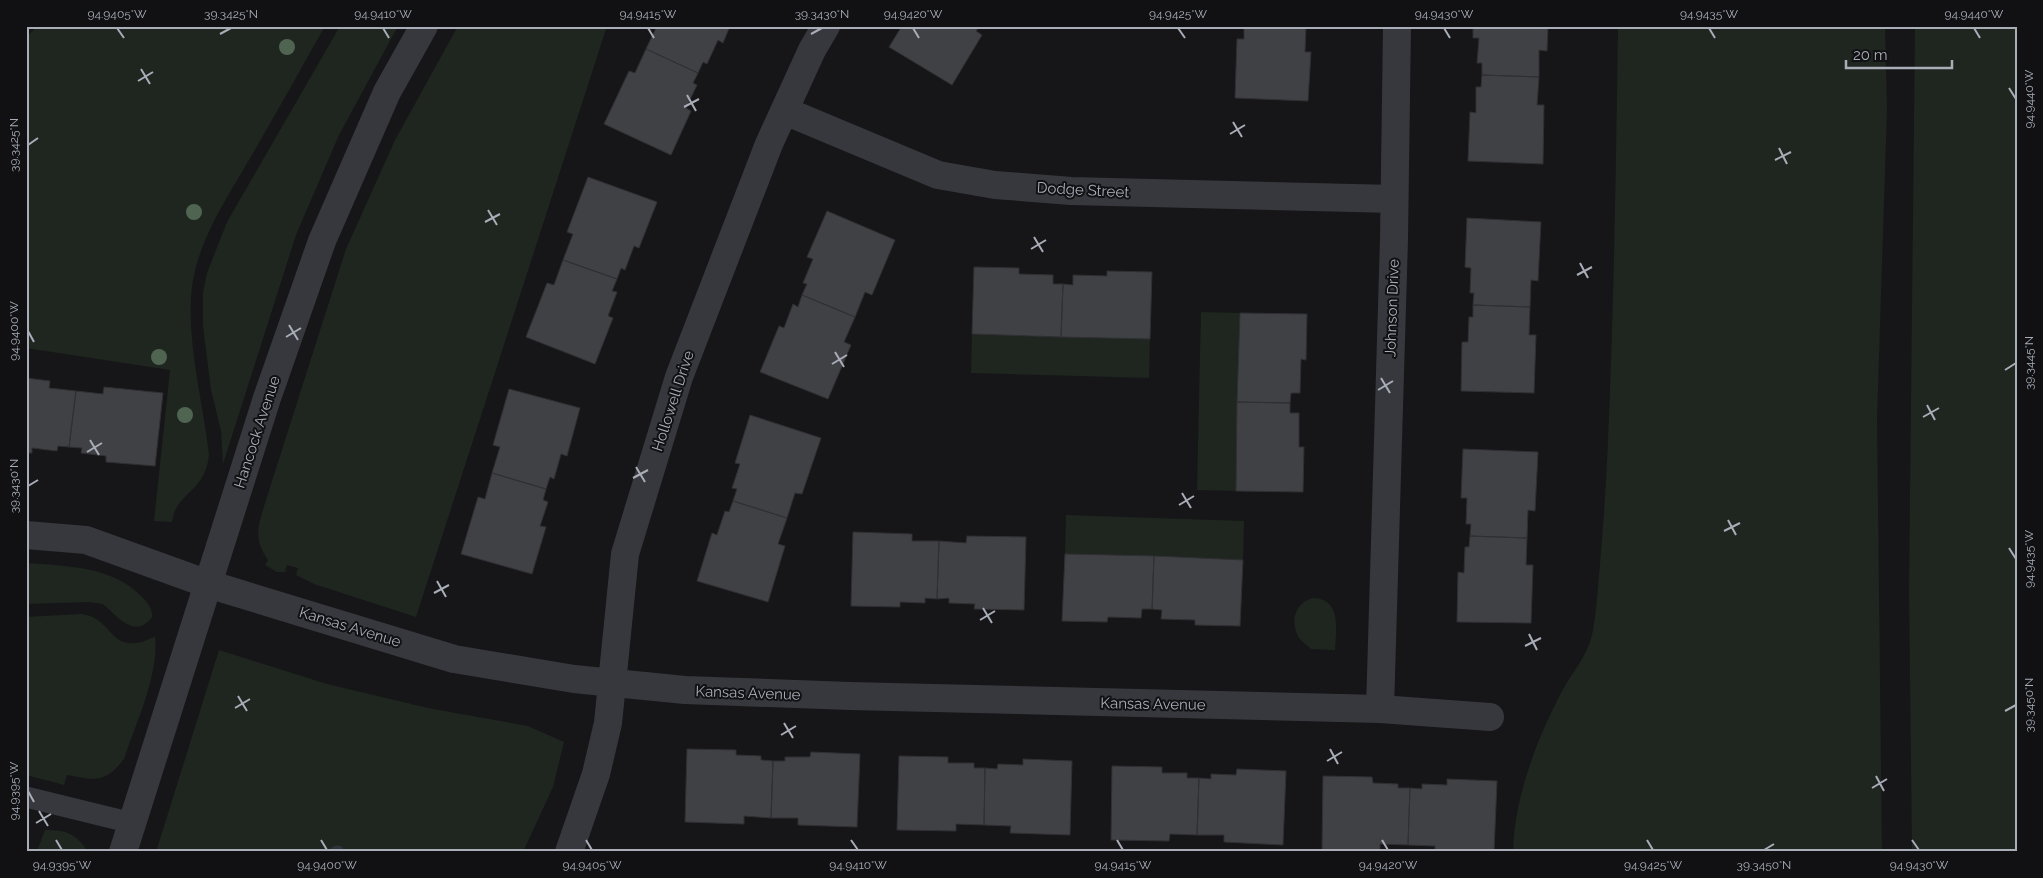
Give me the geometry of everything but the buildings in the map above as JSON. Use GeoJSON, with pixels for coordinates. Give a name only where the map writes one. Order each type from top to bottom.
{"type":"FeatureCollection","features":[{"type":"Feature","properties":{"kind":"street","name":"Hancock Avenue"},"geometry":{"type":"LineString","coordinates":[[123,852],[267,398],[322,241],[387,92],[424,26]]}},
{"type":"Feature","properties":{"kind":"street","name":"Hollowell Drive"},"geometry":{"type":"LineString","coordinates":[[569,852],[596,774],[608,722],[625,554],[679,377],[769,144],[812,50],[826,26]]}},
{"type":"Feature","properties":{"kind":"street","name":"Johnson Drive"},"geometry":{"type":"LineString","coordinates":[[1380,709],[1397,26]]}},
{"type":"Feature","properties":{"kind":"street","name":"Dodge Street"},"geometry":{"type":"LineString","coordinates":[[785,111],[938,175],[995,185],[1071,191],[1394,199]]}},
{"type":"Feature","properties":{"kind":"street","name":"Kansas Avenue"},"geometry":{"type":"LineString","coordinates":[[26,535],[86,540],[208,584],[454,659],[574,679],[685,690],[1380,709],[1490,717]]}},
{"type":"Feature","properties":{"kind":"lane"},"geometry":{"type":"LineString","coordinates":[[26,797],[132,823]]}},
{"type":"Feature","properties":{"kind":"shaded area"},"geometry":{"type":"Polygon","coordinates":[[[38,26],[325,26],[225,201],[206,238],[199,257],[191,297],[191,317],[194,356],[209,455],[202,477],[179,504],[172,522],[154,521],[170,370],[26,348],[26,37],[38,26]]]}},
{"type":"Feature","properties":{"kind":"shaded area"},"geometry":{"type":"Polygon","coordinates":[[[340,26],[398,26],[339,135],[296,235],[223,464],[221,431],[211,390],[203,326],[203,293],[207,273],[227,222],[340,26]]]}},
{"type":"Feature","properties":{"kind":"shaded area"},"geometry":{"type":"Polygon","coordinates":[[[458,26],[607,26],[416,617],[314,584],[296,575],[298,568],[287,565],[285,572],[277,572],[265,565],[268,560],[260,545],[258,532],[260,519],[346,249],[395,140],[458,26]]]}},
{"type":"Feature","properties":{"kind":"shaded area"},"geometry":{"type":"Polygon","coordinates":[[[1618,26],[1885,26],[1887,109],[1877,419],[1882,852],[1513,852],[1517,812],[1528,771],[1551,713],[1590,643],[1595,613],[1604,509],[1610,389],[1618,26]]]}},
{"type":"Feature","properties":{"kind":"shaded area"},"geometry":{"type":"Polygon","coordinates":[[[1915,26],[2017,26],[2017,852],[1912,852],[1909,590],[1915,26]]]}},
{"type":"Feature","properties":{"kind":"shaded area"},"geometry":{"type":"Polygon","coordinates":[[[1201,312],[1240,313],[1236,491],[1197,490],[1201,312]]]}},
{"type":"Feature","properties":{"kind":"shaded area"},"geometry":{"type":"Polygon","coordinates":[[[972,334],[1150,339],[1149,378],[971,373],[972,334]]]}},
{"type":"Feature","properties":{"kind":"shaded area"},"geometry":{"type":"Polygon","coordinates":[[[1066,515],[1244,521],[1243,560],[1065,554],[1066,515]]]}},
{"type":"Feature","properties":{"kind":"shaded area"},"geometry":{"type":"Polygon","coordinates":[[[26,563],[73,567],[103,573],[117,579],[130,587],[148,603],[151,608],[152,617],[146,624],[133,626],[126,624],[103,604],[89,602],[26,604],[26,563]]]}},
{"type":"Feature","properties":{"kind":"shaded area"},"geometry":{"type":"Polygon","coordinates":[[[1313,598],[1329,604],[1333,610],[1336,625],[1335,650],[1311,649],[1299,638],[1296,632],[1294,620],[1298,609],[1307,600],[1313,598]]]}},
{"type":"Feature","properties":{"kind":"shaded area"},"geometry":{"type":"Polygon","coordinates":[[[81,614],[98,620],[114,636],[126,643],[140,642],[155,637],[154,667],[146,699],[124,759],[111,773],[105,776],[92,779],[67,775],[64,785],[26,775],[26,617],[81,614]]]}},
{"type":"Feature","properties":{"kind":"shaded area"},"geometry":{"type":"Polygon","coordinates":[[[219,650],[327,684],[428,708],[528,726],[564,742],[553,787],[523,852],[156,852],[219,650]]]}},
{"type":"Feature","properties":{"kind":"shaded area"},"geometry":{"type":"Polygon","coordinates":[[[45,830],[70,834],[88,852],[37,851],[45,830]]]}}]}
